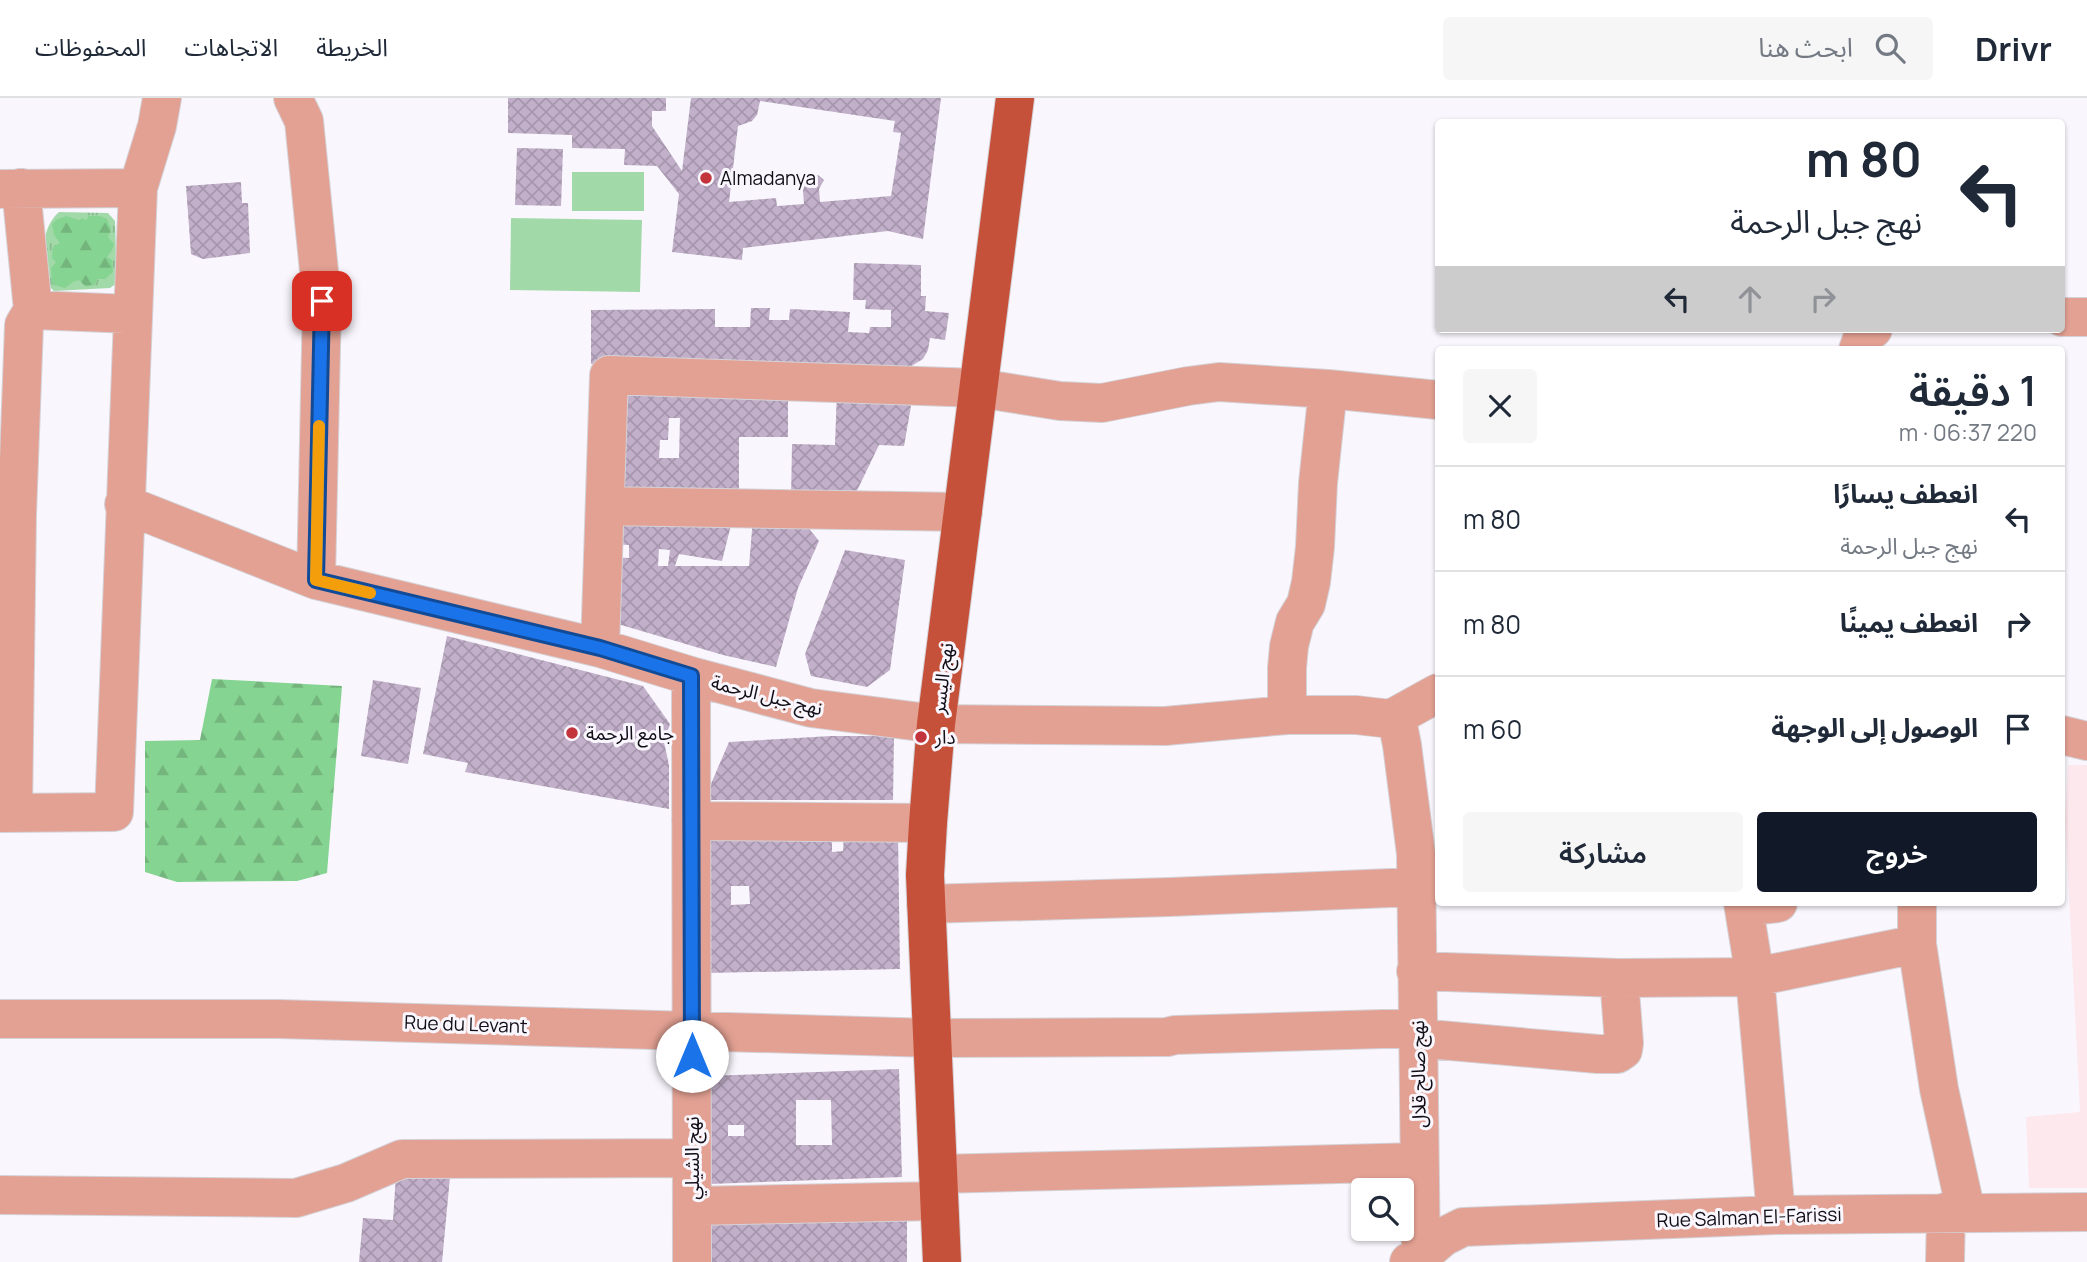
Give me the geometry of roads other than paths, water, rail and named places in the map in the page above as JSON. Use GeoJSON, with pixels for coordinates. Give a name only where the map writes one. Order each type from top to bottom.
{"type":"FeatureCollection","features":[{"type":"Feature","properties":{"kind":"main road","name":"نهج اليسر"},"geometry":{"type":"LineString","coordinates":[[942,1262],[926,904],[928,823],[936,724],[1015,98]]}},
{"type":"Feature","properties":{"kind":"street"},"geometry":{"type":"LineString","coordinates":[[138,188],[10,189],[19,321],[9,515],[6,813],[114,813],[138,188],[157,126],[162,98]]}},
{"type":"Feature","properties":{"kind":"street"},"geometry":{"type":"LineString","coordinates":[[293,98],[304,121],[322,301],[316,580]]}},
{"type":"Feature","properties":{"kind":"street"},"geometry":{"type":"LineString","coordinates":[[19,321],[132,314]]}},
{"type":"Feature","properties":{"kind":"street"},"geometry":{"type":"LineString","coordinates":[[2065,317],[2087,317]]}},
{"type":"Feature","properties":{"kind":"street"},"geometry":{"type":"LineString","coordinates":[[600,648],[609,375],[978,388],[1060,401],[1102,402],[1219,382],[1435,400]]}},
{"type":"Feature","properties":{"kind":"street"},"geometry":{"type":"LineString","coordinates":[[1287,715],[1289,646],[1295,622],[1306,604],[1311,582],[1328,389]]}},
{"type":"Feature","properties":{"kind":"street","name":"نهج جبل الرحمة"},"geometry":{"type":"LineString","coordinates":[[124,504],[316,580],[600,648],[811,708],[936,724],[1164,726],[1287,715],[1356,715],[1391,719]]}},
{"type":"Feature","properties":{"kind":"street"},"geometry":{"type":"LineString","coordinates":[[605,506],[963,512]]}},
{"type":"Feature","properties":{"kind":"street","name":"نهج الشيلي"},"geometry":{"type":"LineString","coordinates":[[691,676],[692,1262]]}},
{"type":"Feature","properties":{"kind":"street"},"geometry":{"type":"LineString","coordinates":[[1391,719],[1435,695]]}},
{"type":"Feature","properties":{"kind":"street","name":"نهج صالح قلال"},"geometry":{"type":"LineString","coordinates":[[1391,719],[1399,730],[1423,865],[1416,971],[1419,1162],[1417,1260]]}},
{"type":"Feature","properties":{"kind":"street"},"geometry":{"type":"LineString","coordinates":[[2065,736],[2087,741]]}},
{"type":"Feature","properties":{"kind":"street"},"geometry":{"type":"LineString","coordinates":[[691,821],[928,823]]}},
{"type":"Feature","properties":{"kind":"street"},"geometry":{"type":"LineString","coordinates":[[926,904],[1170,897],[1423,865]]}},
{"type":"Feature","properties":{"kind":"street"},"geometry":{"type":"LineString","coordinates":[[1755,906],[1755,977],[1776,1215]]}},
{"type":"Feature","properties":{"kind":"street"},"geometry":{"type":"LineString","coordinates":[[1917,906],[1917,944],[1956,1212],[1945,1262]]}},
{"type":"Feature","properties":{"kind":"street"},"geometry":{"type":"LineString","coordinates":[[1416,971],[1619,978],[1755,977],[1917,944]]}},
{"type":"Feature","properties":{"kind":"street","name":"Rue du Levant"},"geometry":{"type":"LineString","coordinates":[[0,1019],[278,1019],[932,1038],[1417,1033],[1617,1054],[1623,1050],[1624,1043],[1619,978]]}},
{"type":"Feature","properties":{"kind":"street"},"geometry":{"type":"LineString","coordinates":[[0,1195],[296,1198],[346,1183],[402,1158],[692,1158]]}},
{"type":"Feature","properties":{"kind":"street"},"geometry":{"type":"LineString","coordinates":[[692,1206],[938,1187],[1419,1162]]}},
{"type":"Feature","properties":{"kind":"street","name":"Rue Salman El-Farissi"},"geometry":{"type":"LineString","coordinates":[[1417,1260],[1443,1237],[1463,1227],[1776,1215],[2087,1212]]}},
{"type":"Feature","properties":{"kind":"place","name":"Almadanya"},"geometry":{"type":"Point","coordinates":[706,178]}},
{"type":"Feature","properties":{"kind":"place","name":"جامع الرحمة"},"geometry":{"type":"Point","coordinates":[572,733]}},
{"type":"Feature","properties":{"kind":"place","name":"دار"},"geometry":{"type":"Point","coordinates":[921,737]}}]}
